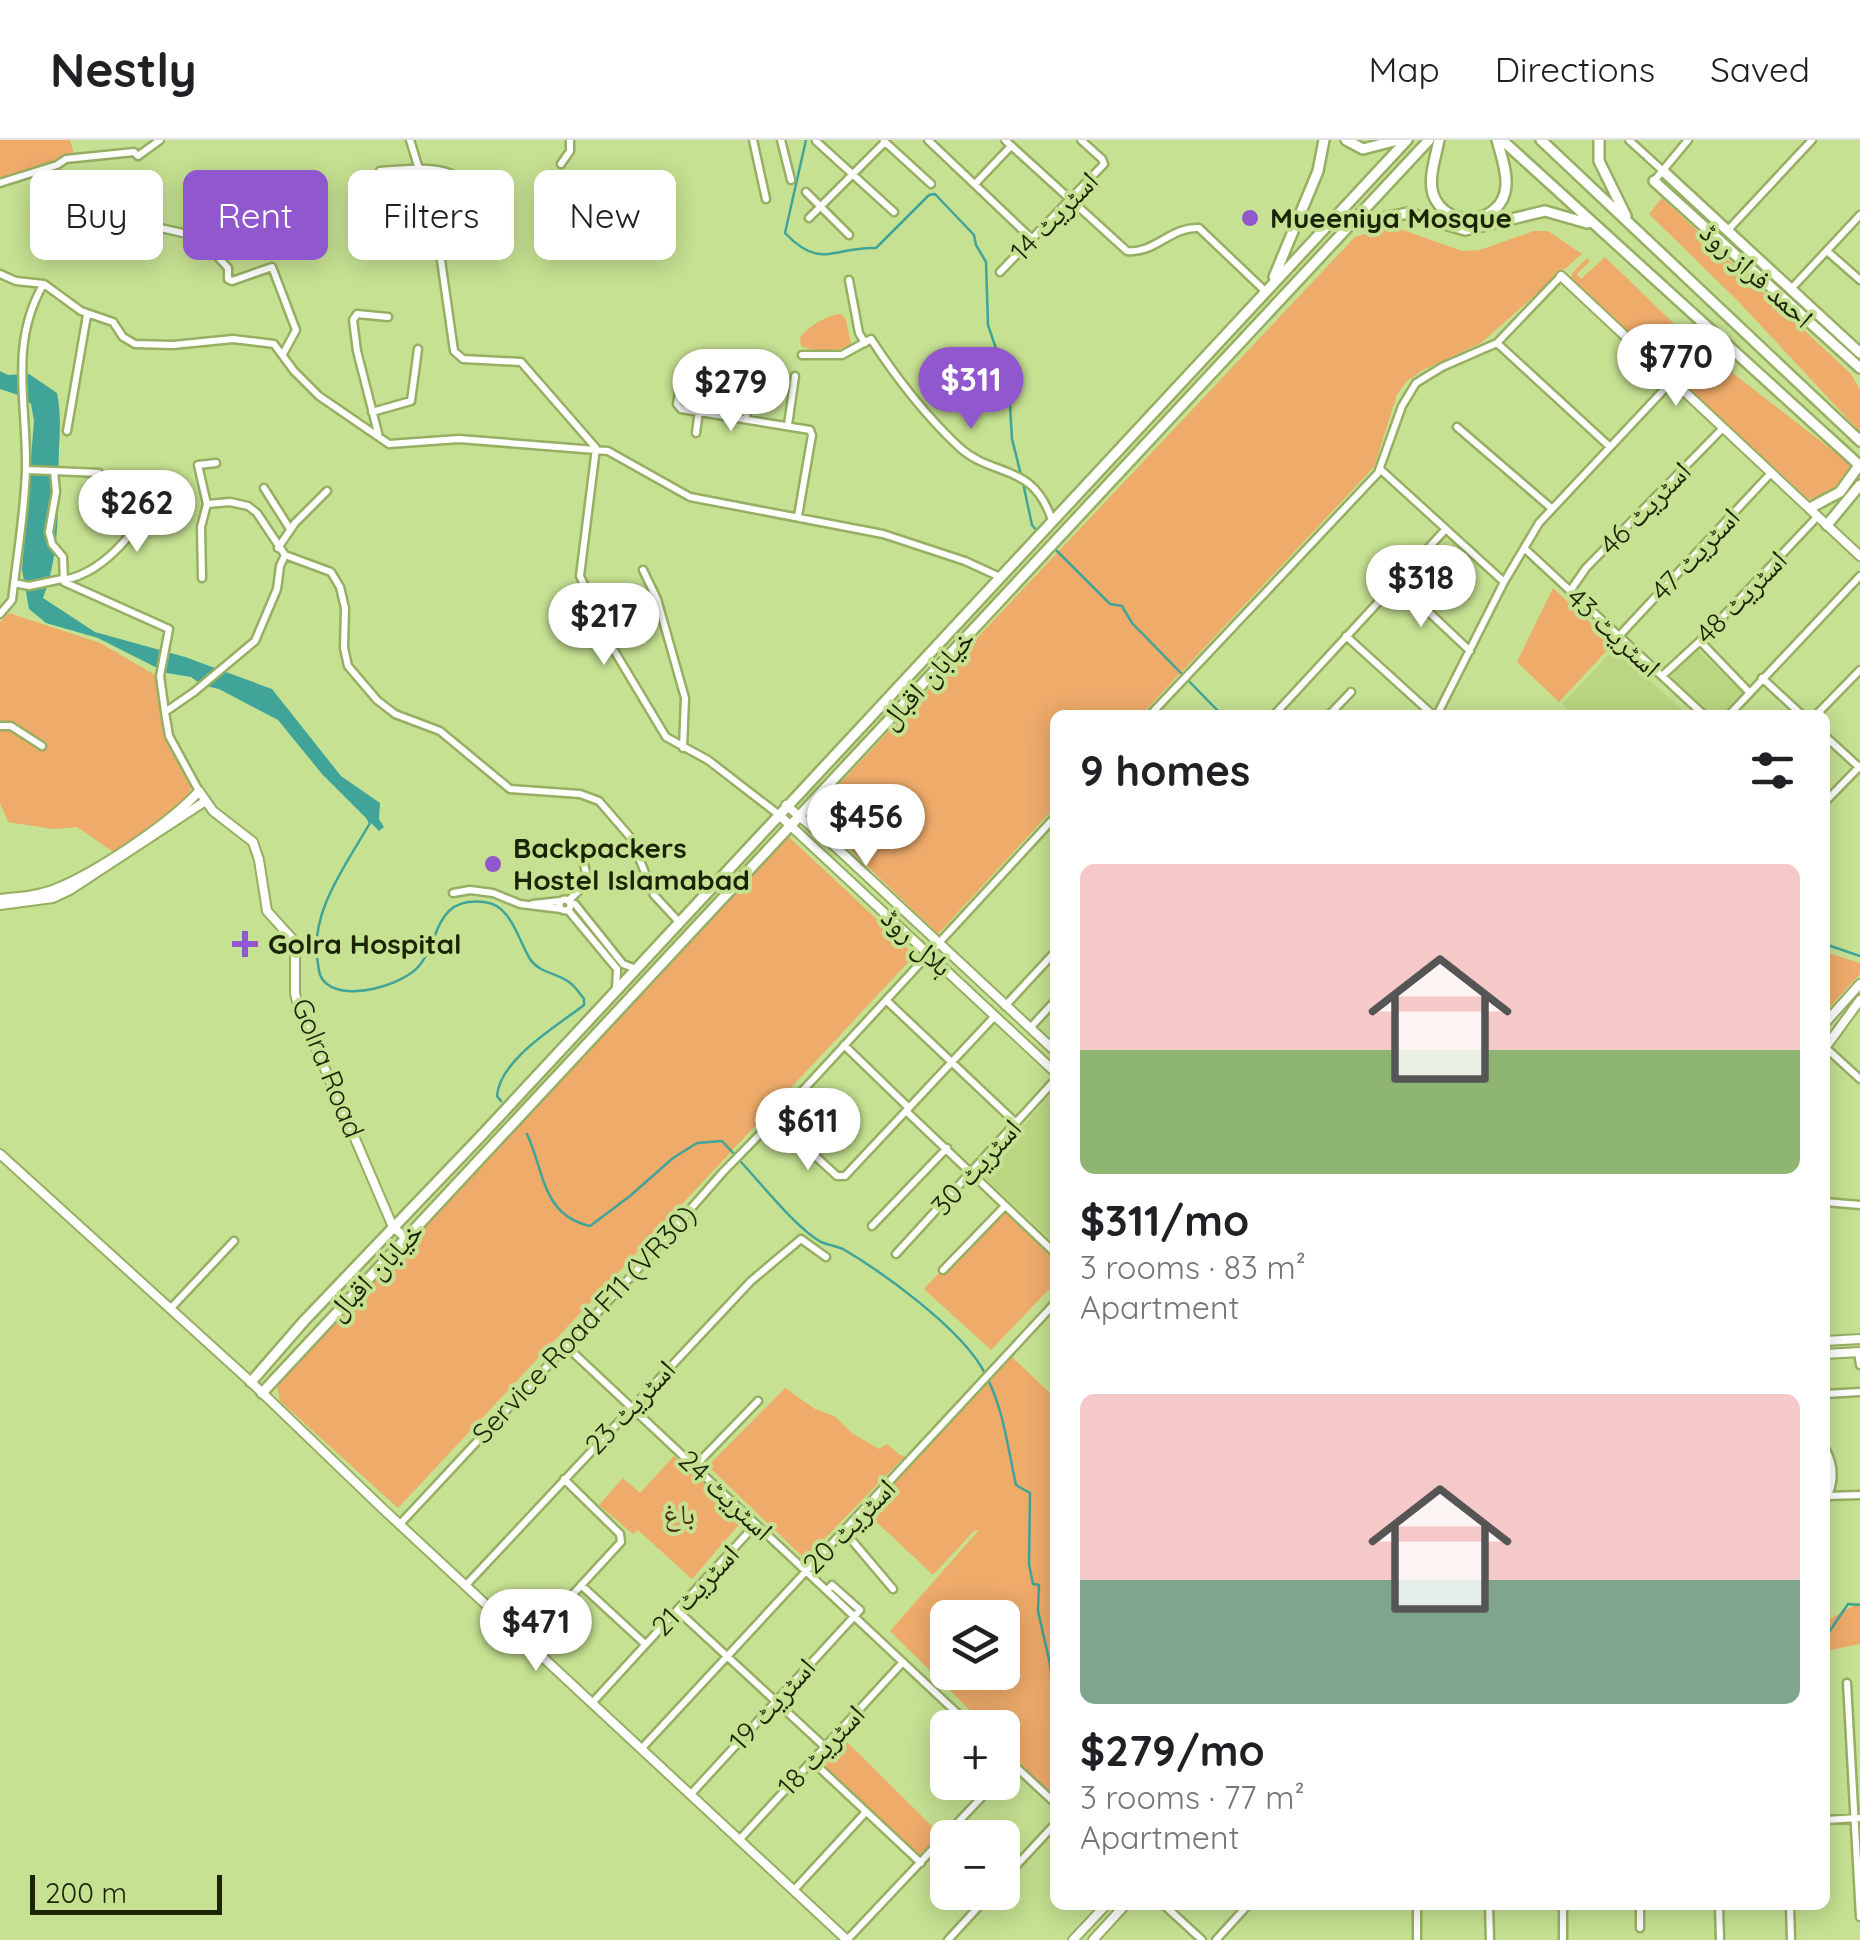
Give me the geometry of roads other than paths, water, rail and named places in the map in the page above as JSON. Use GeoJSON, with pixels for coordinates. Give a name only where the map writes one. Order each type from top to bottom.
{"type":"FeatureCollection","features":[{"type":"Feature","properties":{"kind":"main road"},"geometry":{"type":"LineString","coordinates":[[1268,288],[1318,171],[1324,140]]}},
{"type":"Feature","properties":{"kind":"main road"},"geometry":{"type":"LineString","coordinates":[[1346,140],[1363,148],[1398,140]]}},
{"type":"Feature","properties":{"kind":"main road","name":"خیابان اقبال"},"geometry":{"type":"LineString","coordinates":[[251,1382],[1407,140]]}},
{"type":"Feature","properties":{"kind":"main road","name":"خیابان اقبال"},"geometry":{"type":"LineString","coordinates":[[262,1393],[1429,140]]}},
{"type":"Feature","properties":{"kind":"main road"},"geometry":{"type":"LineString","coordinates":[[1439,140],[1433,194],[1453,216],[1466,219],[1490,214],[1502,202],[1506,188],[1499,140]]}},
{"type":"Feature","properties":{"kind":"main road"},"geometry":{"type":"LineString","coordinates":[[1499,140],[1859,464],[1840,492],[1814,512]]}},
{"type":"Feature","properties":{"kind":"main road"},"geometry":{"type":"LineString","coordinates":[[1541,140],[1860,442]]}},
{"type":"Feature","properties":{"kind":"main road"},"geometry":{"type":"LineString","coordinates":[[1599,140],[1603,172],[1629,222]]}},
{"type":"Feature","properties":{"kind":"main road","name":"احمد فراز روڈ"},"geometry":{"type":"LineString","coordinates":[[1663,171],[1791,289],[1858,361]]}},
{"type":"Feature","properties":{"kind":"main road","name":"احمد فراز روڈ"},"geometry":{"type":"LineString","coordinates":[[1654,181],[1858,361]]}},
{"type":"Feature","properties":{"kind":"main road"},"geometry":{"type":"LineString","coordinates":[[1350,224],[1408,213],[1465,230],[1480,229],[1545,210],[1594,226]]}},
{"type":"Feature","properties":{"kind":"main road"},"geometry":{"type":"LineString","coordinates":[[1215,346],[1227,356]]}},
{"type":"Feature","properties":{"kind":"main road"},"geometry":{"type":"LineString","coordinates":[[1858,361],[1860,379]]}},
{"type":"Feature","properties":{"kind":"main road"},"geometry":{"type":"LineString","coordinates":[[1827,525],[1860,485]]}},
{"type":"Feature","properties":{"kind":"main road"},"geometry":{"type":"LineString","coordinates":[[1000,578],[1012,588]]}},
{"type":"Feature","properties":{"kind":"main road"},"geometry":{"type":"LineString","coordinates":[[839,750],[851,760]]}},
{"type":"Feature","properties":{"kind":"main road"},"geometry":{"type":"LineString","coordinates":[[679,922],[690,933]]}},
{"type":"Feature","properties":{"kind":"main road"},"geometry":{"type":"LineString","coordinates":[[595,1014],[606,1024]]}},
{"type":"Feature","properties":{"kind":"street"},"geometry":{"type":"LineString","coordinates":[[130,141],[138,156],[160,140]]}},
{"type":"Feature","properties":{"kind":"street"},"geometry":{"type":"LineString","coordinates":[[410,140],[419,170]]}},
{"type":"Feature","properties":{"kind":"street"},"geometry":{"type":"LineString","coordinates":[[561,164],[570,151],[570,140]]}},
{"type":"Feature","properties":{"kind":"street"},"geometry":{"type":"LineString","coordinates":[[753,140],[766,199]]}},
{"type":"Feature","properties":{"kind":"street"},"geometry":{"type":"LineString","coordinates":[[781,140],[791,180]]}},
{"type":"Feature","properties":{"kind":"street"},"geometry":{"type":"LineString","coordinates":[[928,140],[1032,239]]}},
{"type":"Feature","properties":{"kind":"street","name":"اسٹریٹ 14"},"geometry":{"type":"LineString","coordinates":[[1000,272],[1104,164],[1081,140]]}},
{"type":"Feature","properties":{"kind":"street"},"geometry":{"type":"LineString","coordinates":[[1629,140],[1663,171]]}},
{"type":"Feature","properties":{"kind":"street"},"geometry":{"type":"LineString","coordinates":[[1654,181],[1688,140]]}},
{"type":"Feature","properties":{"kind":"street"},"geometry":{"type":"LineString","coordinates":[[1727,232],[1812,140]]}},
{"type":"Feature","properties":{"kind":"street"},"geometry":{"type":"LineString","coordinates":[[816,141],[894,212]]}},
{"type":"Feature","properties":{"kind":"street"},"geometry":{"type":"LineString","coordinates":[[809,218],[884,141],[931,184]]}},
{"type":"Feature","properties":{"kind":"street"},"geometry":{"type":"LineString","coordinates":[[975,184],[1008,143],[1126,251],[1142,251],[1182,229],[1200,228],[1268,288]]}},
{"type":"Feature","properties":{"kind":"street"},"geometry":{"type":"LineString","coordinates":[[0,183],[57,165],[66,158],[134,152]]}},
{"type":"Feature","properties":{"kind":"street"},"geometry":{"type":"LineString","coordinates":[[806,192],[849,235]]}},
{"type":"Feature","properties":{"kind":"street"},"geometry":{"type":"LineString","coordinates":[[1791,289],[1860,216]]}},
{"type":"Feature","properties":{"kind":"street"},"geometry":{"type":"LineString","coordinates":[[163,229],[214,240],[216,256],[228,268],[228,279],[232,281],[272,266],[296,330],[282,354]]}},
{"type":"Feature","properties":{"kind":"street"},"geometry":{"type":"LineString","coordinates":[[1827,251],[1860,280]]}},
{"type":"Feature","properties":{"kind":"street"},"geometry":{"type":"LineString","coordinates":[[439,260],[454,351],[463,359],[521,362],[596,448],[580,576],[612,647],[661,730],[684,749],[708,760],[782,810]]}},
{"type":"Feature","properties":{"kind":"street"},"geometry":{"type":"LineString","coordinates":[[0,274],[16,282],[44,284],[88,314],[113,322],[123,337],[135,344],[250,340],[274,344],[319,396],[379,438],[398,445],[459,439],[596,448],[623,456],[690,498],[896,538],[965,561],[1000,578]]}},
{"type":"Feature","properties":{"kind":"street"},"geometry":{"type":"LineString","coordinates":[[1155,710],[1380,469],[1402,406],[1416,383],[1442,366],[1498,343],[1561,276],[1860,556]]}},
{"type":"Feature","properties":{"kind":"street"},"geometry":{"type":"LineString","coordinates":[[849,280],[865,342]]}},
{"type":"Feature","properties":{"kind":"street"},"geometry":{"type":"LineString","coordinates":[[0,614],[12,600],[26,470],[21,349],[25,324],[44,284]]}},
{"type":"Feature","properties":{"kind":"street"},"geometry":{"type":"LineString","coordinates":[[66,431],[88,314]]}},
{"type":"Feature","properties":{"kind":"street"},"geometry":{"type":"LineString","coordinates":[[379,438],[352,320],[357,314],[388,316]]}},
{"type":"Feature","properties":{"kind":"street"},"geometry":{"type":"LineString","coordinates":[[802,355],[842,355],[871,339],[910,396],[961,448],[1017,474],[1044,497],[1052,520]]}},
{"type":"Feature","properties":{"kind":"street"},"geometry":{"type":"LineString","coordinates":[[1498,343],[1609,446]]}},
{"type":"Feature","properties":{"kind":"street"},"geometry":{"type":"LineString","coordinates":[[372,412],[412,402],[418,349]]}},
{"type":"Feature","properties":{"kind":"street"},"geometry":{"type":"LineString","coordinates":[[746,418],[755,358]]}},
{"type":"Feature","properties":{"kind":"street"},"geometry":{"type":"LineString","coordinates":[[682,375],[678,406],[810,430],[798,516]]}},
{"type":"Feature","properties":{"kind":"street"},"geometry":{"type":"LineString","coordinates":[[788,425],[795,376]]}},
{"type":"Feature","properties":{"kind":"street"},"geometry":{"type":"LineString","coordinates":[[1438,710],[1504,582],[1550,508],[1672,380]]}},
{"type":"Feature","properties":{"kind":"street"},"geometry":{"type":"LineString","coordinates":[[696,432],[702,388]]}},
{"type":"Feature","properties":{"kind":"street"},"geometry":{"type":"LineString","coordinates":[[1456,427],[1550,508]]}},
{"type":"Feature","properties":{"kind":"street","name":"اسٹریٹ 46"},"geometry":{"type":"LineString","coordinates":[[1570,591],[1586,568],[1723,428]]}},
{"type":"Feature","properties":{"kind":"street"},"geometry":{"type":"LineString","coordinates":[[202,578],[200,527],[207,504],[198,465],[216,463]]}},
{"type":"Feature","properties":{"kind":"street"},"geometry":{"type":"LineString","coordinates":[[1380,469],[1504,582]]}},
{"type":"Feature","properties":{"kind":"street"},"geometry":{"type":"LineString","coordinates":[[26,470],[98,473]]}},
{"type":"Feature","properties":{"kind":"street"},"geometry":{"type":"LineString","coordinates":[[51,471],[56,492],[48,532],[54,548],[63,557],[63,580]]}},
{"type":"Feature","properties":{"kind":"street","name":"اسٹریٹ 47"},"geometry":{"type":"LineString","coordinates":[[1619,636],[1772,473]]}},
{"type":"Feature","properties":{"kind":"street"},"geometry":{"type":"LineString","coordinates":[[14,583],[29,586],[88,573],[128,538],[148,510],[158,478]]}},
{"type":"Feature","properties":{"kind":"street"},"geometry":{"type":"LineString","coordinates":[[264,488],[290,529]]}},
{"type":"Feature","properties":{"kind":"street"},"geometry":{"type":"LineString","coordinates":[[165,712],[258,637],[278,586],[282,552],[290,529],[327,490]]}},
{"type":"Feature","properties":{"kind":"street"},"geometry":{"type":"LineString","coordinates":[[207,504],[230,502],[252,508],[282,552],[319,566],[336,578],[345,608],[344,648],[348,666],[377,700],[395,714],[442,732],[510,789],[580,794],[608,808],[632,838],[654,895],[679,922]]}},
{"type":"Feature","properties":{"kind":"street","name":"اسٹریٹ 48"},"geometry":{"type":"LineString","coordinates":[[1662,676],[1700,641],[1814,512]]}},
{"type":"Feature","properties":{"kind":"street"},"geometry":{"type":"LineString","coordinates":[[1279,710],[1444,530]]}},
{"type":"Feature","properties":{"kind":"street","name":"اسٹریٹ 43"},"geometry":{"type":"LineString","coordinates":[[1524,548],[1699,710]]}},
{"type":"Feature","properties":{"kind":"street"},"geometry":{"type":"LineString","coordinates":[[643,570],[657,599],[685,698],[684,749]]}},
{"type":"Feature","properties":{"kind":"street"},"geometry":{"type":"LineString","coordinates":[[1733,710],[1860,576]]}},
{"type":"Feature","properties":{"kind":"street"},"geometry":{"type":"LineString","coordinates":[[0,902],[36,895],[72,881],[180,810],[199,791],[169,736],[160,676],[170,636],[168,628],[110,606],[63,580]]}},
{"type":"Feature","properties":{"kind":"street"},"geometry":{"type":"LineString","coordinates":[[1397,582],[1470,651]]}},
{"type":"Feature","properties":{"kind":"street"},"geometry":{"type":"LineString","coordinates":[[1346,636],[1429,710]]}},
{"type":"Feature","properties":{"kind":"street"},"geometry":{"type":"LineString","coordinates":[[1700,641],[1749,692]]}},
{"type":"Feature","properties":{"kind":"street"},"geometry":{"type":"LineString","coordinates":[[1821,710],[1860,670]]}},
{"type":"Feature","properties":{"kind":"street"},"geometry":{"type":"LineString","coordinates":[[1762,678],[1797,710]]}},
{"type":"Feature","properties":{"kind":"street"},"geometry":{"type":"LineString","coordinates":[[1334,710],[1351,692]]}},
{"type":"Feature","properties":{"kind":"street"},"geometry":{"type":"LineString","coordinates":[[0,726],[11,726],[42,746]]}},
{"type":"Feature","properties":{"kind":"street"},"geometry":{"type":"LineString","coordinates":[[1830,740],[1860,767],[1830,797]]}},
{"type":"Feature","properties":{"kind":"street","name":"Golra Road"},"geometry":{"type":"LineString","coordinates":[[199,791],[204,802],[246,834],[257,850],[267,910],[295,942],[298,1006],[393,1227],[406,1238]]}},
{"type":"Feature","properties":{"kind":"street"},"geometry":{"type":"LineString","coordinates":[[0,902],[53,898],[70,890],[204,802]]}},
{"type":"Feature","properties":{"kind":"street","name":"ہلال روڈ"},"geometry":{"type":"LineString","coordinates":[[782,810],[800,816],[1050,1046]]}},
{"type":"Feature","properties":{"kind":"street","name":"ہلال روڈ"},"geometry":{"type":"LineString","coordinates":[[782,810],[791,824],[1050,1067]]}},
{"type":"Feature","properties":{"kind":"street","name":"Service Road F11 (VR30)"},"geometry":{"type":"LineString","coordinates":[[400,1524],[1050,822]]}},
{"type":"Feature","properties":{"kind":"street"},"geometry":{"type":"LineString","coordinates":[[566,905],[588,882],[580,846]]}},
{"type":"Feature","properties":{"kind":"street"},"geometry":{"type":"LineString","coordinates":[[454,893],[493,893],[517,904],[576,904],[623,964],[636,969]]}},
{"type":"Feature","properties":{"kind":"street"},"geometry":{"type":"LineString","coordinates":[[566,905],[616,969],[616,990]]}},
{"type":"Feature","properties":{"kind":"street"},"geometry":{"type":"LineString","coordinates":[[1004,1007],[1050,957]]}},
{"type":"Feature","properties":{"kind":"street"},"geometry":{"type":"LineString","coordinates":[[1830,1017],[1860,984]]}},
{"type":"Feature","properties":{"kind":"street"},"geometry":{"type":"LineString","coordinates":[[1830,1040],[1860,1000],[1851,992]]}},
{"type":"Feature","properties":{"kind":"street"},"geometry":{"type":"LineString","coordinates":[[886,1000],[1016,1123]]}},
{"type":"Feature","properties":{"kind":"street"},"geometry":{"type":"LineString","coordinates":[[1030,1028],[1050,1006]]}},
{"type":"Feature","properties":{"kind":"street"},"geometry":{"type":"LineString","coordinates":[[775,1119],[837,1176],[847,1174],[995,1016]]}},
{"type":"Feature","properties":{"kind":"street"},"geometry":{"type":"LineString","coordinates":[[844,1046],[1050,1248]]}},
{"type":"Feature","properties":{"kind":"street"},"geometry":{"type":"LineString","coordinates":[[1830,1052],[1860,1079]]}},
{"type":"Feature","properties":{"kind":"street","name":"اسٹریٹ 30"},"geometry":{"type":"LineString","coordinates":[[896,1254],[1050,1086]]}},
{"type":"Feature","properties":{"kind":"street"},"geometry":{"type":"LineString","coordinates":[[872,1226],[947,1148]]}},
{"type":"Feature","properties":{"kind":"street"},"geometry":{"type":"LineString","coordinates":[[0,1154],[251,1382],[847,1940],[980,1800]]}},
{"type":"Feature","properties":{"kind":"street"},"geometry":{"type":"LineString","coordinates":[[1830,1202],[1860,1205]]}},
{"type":"Feature","properties":{"kind":"street"},"geometry":{"type":"LineString","coordinates":[[944,1270],[1006,1206]]}},
{"type":"Feature","properties":{"kind":"street","name":"اسٹریٹ 23"},"geometry":{"type":"LineString","coordinates":[[466,1584],[751,1280],[802,1239],[826,1257]]}},
{"type":"Feature","properties":{"kind":"street"},"geometry":{"type":"LineString","coordinates":[[170,1308],[234,1241]]}},
{"type":"Feature","properties":{"kind":"street","name":"اسٹریٹ 20"},"geometry":{"type":"LineString","coordinates":[[642,1748],[1050,1309]]}},
{"type":"Feature","properties":{"kind":"street"},"geometry":{"type":"LineString","coordinates":[[1830,1340],[1860,1339]]}},
{"type":"Feature","properties":{"kind":"street","name":"اسٹریٹ 24"},"geometry":{"type":"LineString","coordinates":[[566,1346],[955,1710]]}},
{"type":"Feature","properties":{"kind":"street"},"geometry":{"type":"LineString","coordinates":[[1830,1354],[1859,1352],[1860,1365]]}},
{"type":"Feature","properties":{"kind":"street"},"geometry":{"type":"LineString","coordinates":[[1830,1394],[1860,1392]]}},
{"type":"Feature","properties":{"kind":"street"},"geometry":{"type":"LineString","coordinates":[[694,1466],[758,1402]]}},
{"type":"Feature","properties":{"kind":"street"},"geometry":{"type":"LineString","coordinates":[[529,1642],[622,1538],[564,1478]]}},
{"type":"Feature","properties":{"kind":"street"},"geometry":{"type":"LineString","coordinates":[[1830,1499],[1860,1494]]}},
{"type":"Feature","properties":{"kind":"street","name":"اسٹریٹ 21"},"geometry":{"type":"LineString","coordinates":[[593,1702],[756,1524]]}},
{"type":"Feature","properties":{"kind":"street"},"geometry":{"type":"LineString","coordinates":[[844,1531],[893,1589]]}},
{"type":"Feature","properties":{"kind":"street"},"geometry":{"type":"LineString","coordinates":[[581,1584],[645,1644]]}},
{"type":"Feature","properties":{"kind":"street"},"geometry":{"type":"LineString","coordinates":[[677,1610],[825,1747]]}},
{"type":"Feature","properties":{"kind":"street","name":"اسٹریٹ 19"},"geometry":{"type":"LineString","coordinates":[[691,1794],[854,1615]]}},
{"type":"Feature","properties":{"kind":"street","name":"اسٹریٹ 18"},"geometry":{"type":"LineString","coordinates":[[740,1838],[903,1662]]}},
{"type":"Feature","properties":{"kind":"street"},"geometry":{"type":"LineString","coordinates":[[1848,1683],[1858,1818],[1860,1917]]}},
{"type":"Feature","properties":{"kind":"street"},"geometry":{"type":"LineString","coordinates":[[812,1760],[921,1864]]}},
{"type":"Feature","properties":{"kind":"street"},"geometry":{"type":"LineString","coordinates":[[1020,1770],[1050,1798]]}},
{"type":"Feature","properties":{"kind":"street"},"geometry":{"type":"LineString","coordinates":[[794,1890],[865,1813]]}},
{"type":"Feature","properties":{"kind":"street"},"geometry":{"type":"LineString","coordinates":[[1830,1820],[1858,1818]]}},
{"type":"Feature","properties":{"kind":"street"},"geometry":{"type":"LineString","coordinates":[[1020,1862],[1050,1829]]}},
{"type":"Feature","properties":{"kind":"street"},"geometry":{"type":"LineString","coordinates":[[948,1940],[976,1910]]}},
{"type":"Feature","properties":{"kind":"street"},"geometry":{"type":"LineString","coordinates":[[1073,1940],[1101,1910]]}},
{"type":"Feature","properties":{"kind":"street"},"geometry":{"type":"LineString","coordinates":[[1093,1940],[1120,1910]]}},
{"type":"Feature","properties":{"kind":"street"},"geometry":{"type":"LineString","coordinates":[[1169,1910],[1202,1940]]}},
{"type":"Feature","properties":{"kind":"street"},"geometry":{"type":"LineString","coordinates":[[1216,1940],[1243,1910]]}},
{"type":"Feature","properties":{"kind":"street"},"geometry":{"type":"LineString","coordinates":[[1416,1910],[1417,1940]]}},
{"type":"Feature","properties":{"kind":"street"},"geometry":{"type":"LineString","coordinates":[[1489,1910],[1490,1940]]}},
{"type":"Feature","properties":{"kind":"street"},"geometry":{"type":"LineString","coordinates":[[1563,1940],[1564,1910]]}},
{"type":"Feature","properties":{"kind":"street"},"geometry":{"type":"LineString","coordinates":[[1640,1910],[1640,1928]]}},
{"type":"Feature","properties":{"kind":"street"},"geometry":{"type":"LineString","coordinates":[[1719,1910],[1720,1940]]}},
{"type":"Feature","properties":{"kind":"street"},"geometry":{"type":"LineString","coordinates":[[1790,1910],[1790,1940]]}},
{"type":"Feature","properties":{"kind":"water"},"geometry":{"type":"Polygon","coordinates":[[[0,371],[8,375],[29,374],[57,393],[57,524],[43,598],[95,632],[185,657],[272,689],[341,776],[380,803],[379,819],[384,827],[379,831],[322,774],[278,720],[219,689],[202,685],[191,677],[167,673],[98,638],[46,623],[29,609],[22,570],[34,421],[31,404],[0,389],[0,371]]]}},
{"type":"Feature","properties":{"kind":"waterway"},"geometry":{"type":"LineString","coordinates":[[806,140],[785,233],[809,251],[829,254],[876,248],[929,195],[935,194],[974,235],[986,262],[988,325],[1009,387],[1012,439],[1021,475]]}},
{"type":"Feature","properties":{"kind":"waterway"},"geometry":{"type":"LineString","coordinates":[[1023,483],[1032,525],[1038,532]]}},
{"type":"Feature","properties":{"kind":"waterway"},"geometry":{"type":"LineString","coordinates":[[1054,548],[1110,604],[1122,606],[1132,623],[1217,710]]}},
{"type":"Feature","properties":{"kind":"waterway"},"geometry":{"type":"LineString","coordinates":[[366,815],[370,823],[331,890],[319,927],[318,964],[325,982],[336,989],[361,991],[401,979],[426,956],[447,913],[467,902],[484,902],[507,916],[534,964],[569,982],[584,999],[584,1005],[531,1045],[508,1069],[500,1082],[497,1096],[501,1101]]}},
{"type":"Feature","properties":{"kind":"waterway"},"geometry":{"type":"LineString","coordinates":[[1830,946],[1860,956]]}},
{"type":"Feature","properties":{"kind":"waterway"},"geometry":{"type":"LineString","coordinates":[[527,1134],[554,1202],[562,1212],[590,1226],[697,1143],[722,1141],[735,1155]]}},
{"type":"Feature","properties":{"kind":"waterway"},"geometry":{"type":"LineString","coordinates":[[740,1161],[800,1226],[899,1286],[956,1335],[982,1368],[1000,1410],[1016,1485],[1030,1493],[1029,1564],[1033,1584],[1039,1585],[1038,1611],[1050,1664]]}},
{"type":"Feature","properties":{"kind":"waterway"},"geometry":{"type":"LineString","coordinates":[[1830,1631],[1848,1604],[1860,1605]]}},
{"type":"Feature","properties":{"kind":"place","name":"Mueeniya Mosque"},"geometry":{"type":"Point","coordinates":[1250,218]}},
{"type":"Feature","properties":{"kind":"place","name":"Backpackers Hostel Islamabad"},"geometry":{"type":"Point","coordinates":[493,864]}},
{"type":"Feature","properties":{"kind":"place","name":"Golra Hospital"},"geometry":{"type":"Point","coordinates":[245,944]}},
{"type":"Feature","properties":{"kind":"park label","name":"باغ"},"geometry":{"type":"Point","coordinates":[679,1514]}}]}
